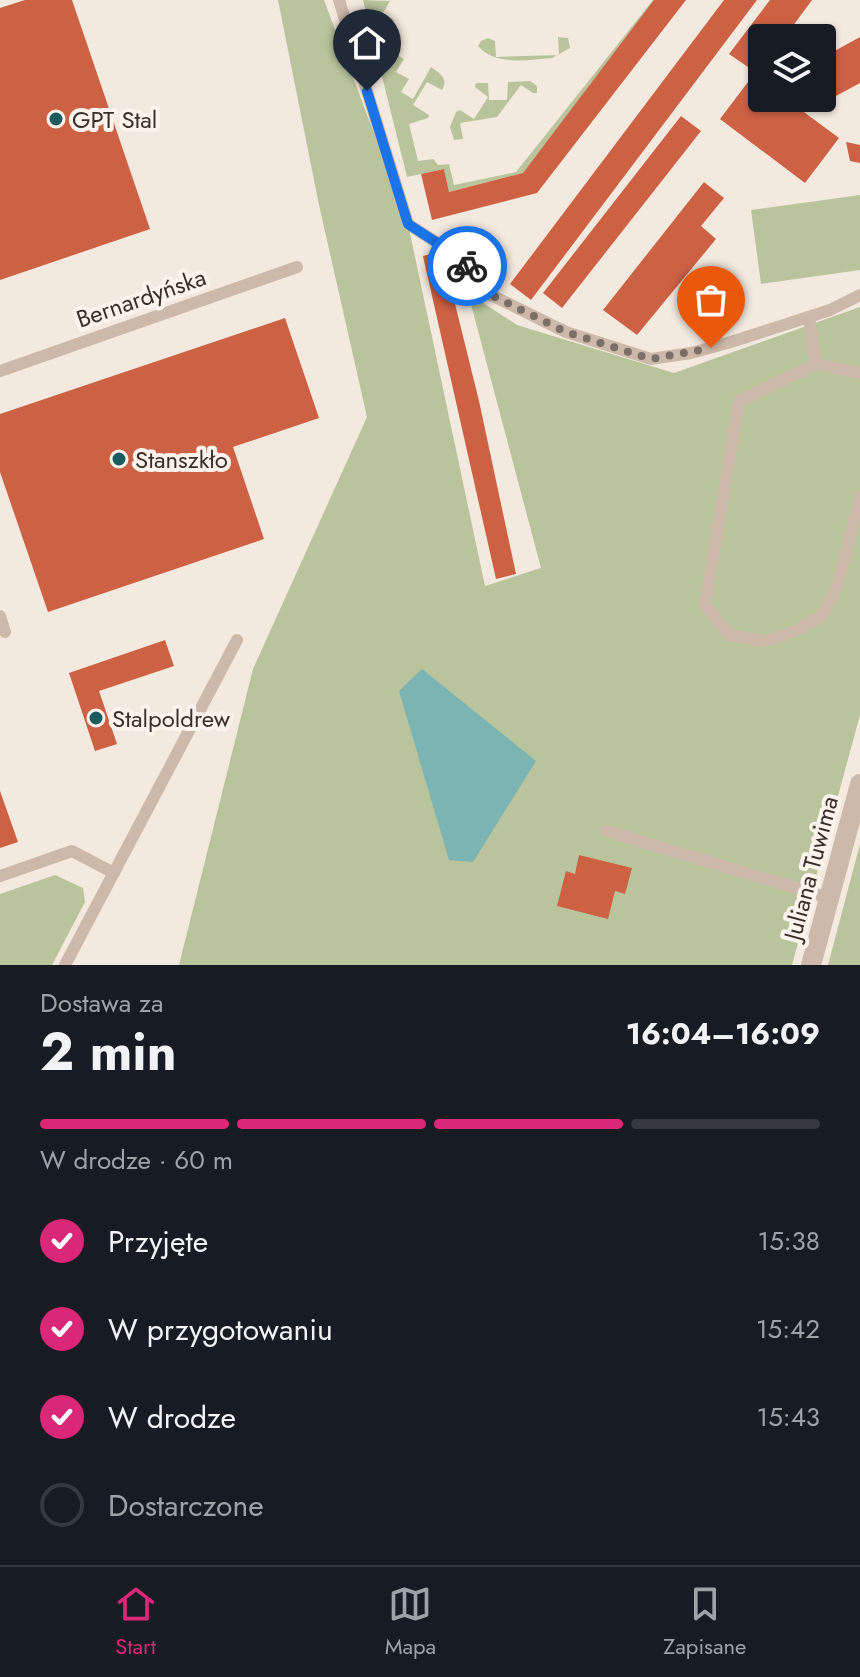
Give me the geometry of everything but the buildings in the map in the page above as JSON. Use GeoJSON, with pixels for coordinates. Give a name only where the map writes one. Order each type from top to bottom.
{"type":"FeatureCollection","features":[{"type":"Feature","properties":{"kind":"street","name":"Juliana Tuwima"},"geometry":{"type":"LineString","coordinates":[[811,965],[857,808],[860,784]]}},
{"type":"Feature","properties":{"kind":"lane"},"geometry":{"type":"LineString","coordinates":[[339,0],[408,224],[462,259],[483,291],[566,332],[651,359],[691,353],[809,317],[860,295]]}},
{"type":"Feature","properties":{"kind":"lane","name":"Bernardyńska"},"geometry":{"type":"LineString","coordinates":[[0,371],[297,267]]}},
{"type":"Feature","properties":{"kind":"lane"},"geometry":{"type":"LineString","coordinates":[[809,317],[816,364]]}},
{"type":"Feature","properties":{"kind":"lane"},"geometry":{"type":"LineString","coordinates":[[860,373],[816,364],[739,401],[705,605],[729,635],[764,641],[796,631],[822,615],[837,587],[860,497]]}},
{"type":"Feature","properties":{"kind":"lane"},"geometry":{"type":"LineString","coordinates":[[0,616],[5,632]]}},
{"type":"Feature","properties":{"kind":"lane"},"geometry":{"type":"LineString","coordinates":[[65,965],[237,640]]}},
{"type":"Feature","properties":{"kind":"lane"},"geometry":{"type":"LineString","coordinates":[[606,831],[829,898]]}},
{"type":"Feature","properties":{"kind":"lane"},"geometry":{"type":"LineString","coordinates":[[0,876],[72,851],[114,873]]}},
{"type":"Feature","properties":{"kind":"green space"},"geometry":{"type":"Polygon","coordinates":[[[278,0],[324,0],[408,224],[485,586],[541,568],[468,293],[517,325],[674,373],[860,307],[860,715],[792,965],[179,965],[253,669],[367,417],[319,205],[278,0]]]}},
{"type":"Feature","properties":{"kind":"green space"},"geometry":{"type":"Polygon","coordinates":[[[363,0],[390,1],[383,13],[394,20],[388,32],[399,40],[392,52],[404,59],[396,72],[409,79],[401,92],[413,99],[431,67],[444,79],[442,90],[427,82],[413,105],[429,115],[428,118],[409,124],[418,161],[433,159],[438,165],[449,164],[454,185],[516,172],[653,0],[657,0],[523,173],[449,192],[444,169],[407,177],[363,0]]]}},
{"type":"Feature","properties":{"kind":"green space"},"geometry":{"type":"Polygon","coordinates":[[[558,37],[568,38],[570,48],[559,54],[558,37]]]}},
{"type":"Feature","properties":{"kind":"green space"},"geometry":{"type":"Polygon","coordinates":[[[488,38],[495,41],[496,57],[557,55],[533,60],[503,59],[493,57],[478,46],[488,38]]]}},
{"type":"Feature","properties":{"kind":"green space"},"geometry":{"type":"Polygon","coordinates":[[[530,81],[537,86],[537,93],[521,85],[497,117],[460,123],[463,139],[454,140],[450,127],[456,112],[460,110],[474,119],[488,97],[475,87],[476,83],[488,83],[489,100],[507,100],[508,82],[530,81]]]}},
{"type":"Feature","properties":{"kind":"green space"},"geometry":{"type":"Polygon","coordinates":[[[860,195],[860,270],[761,284],[751,210],[860,195]]]}},
{"type":"Feature","properties":{"kind":"green space"},"geometry":{"type":"Polygon","coordinates":[[[860,844],[860,965],[828,965],[860,844]]]}},
{"type":"Feature","properties":{"kind":"green space"},"geometry":{"type":"Polygon","coordinates":[[[55,875],[83,888],[85,902],[52,965],[0,965],[0,894],[55,875]]]}},
{"type":"Feature","properties":{"kind":"water"},"geometry":{"type":"Polygon","coordinates":[[[422,669],[536,761],[473,862],[449,860],[399,691],[422,669]]]}},
{"type":"Feature","properties":{"kind":"way so far"},"geometry":{"type":"LineString","coordinates":[[467,266],[483,291],[566,332],[651,359],[711,348]]}},
{"type":"Feature","properties":{"kind":"place","name":"GPT Stal"},"geometry":{"type":"Point","coordinates":[56,119]}},
{"type":"Feature","properties":{"kind":"place","name":"Stanszkło"},"geometry":{"type":"Point","coordinates":[119,459]}},
{"type":"Feature","properties":{"kind":"place","name":"Stalpoldrew"},"geometry":{"type":"Point","coordinates":[96,718]}},
{"type":"Feature","properties":{"kind":"route"},"geometry":{"type":"LineString","coordinates":[[367,91],[408,224],[462,259],[467,266]]}}]}
